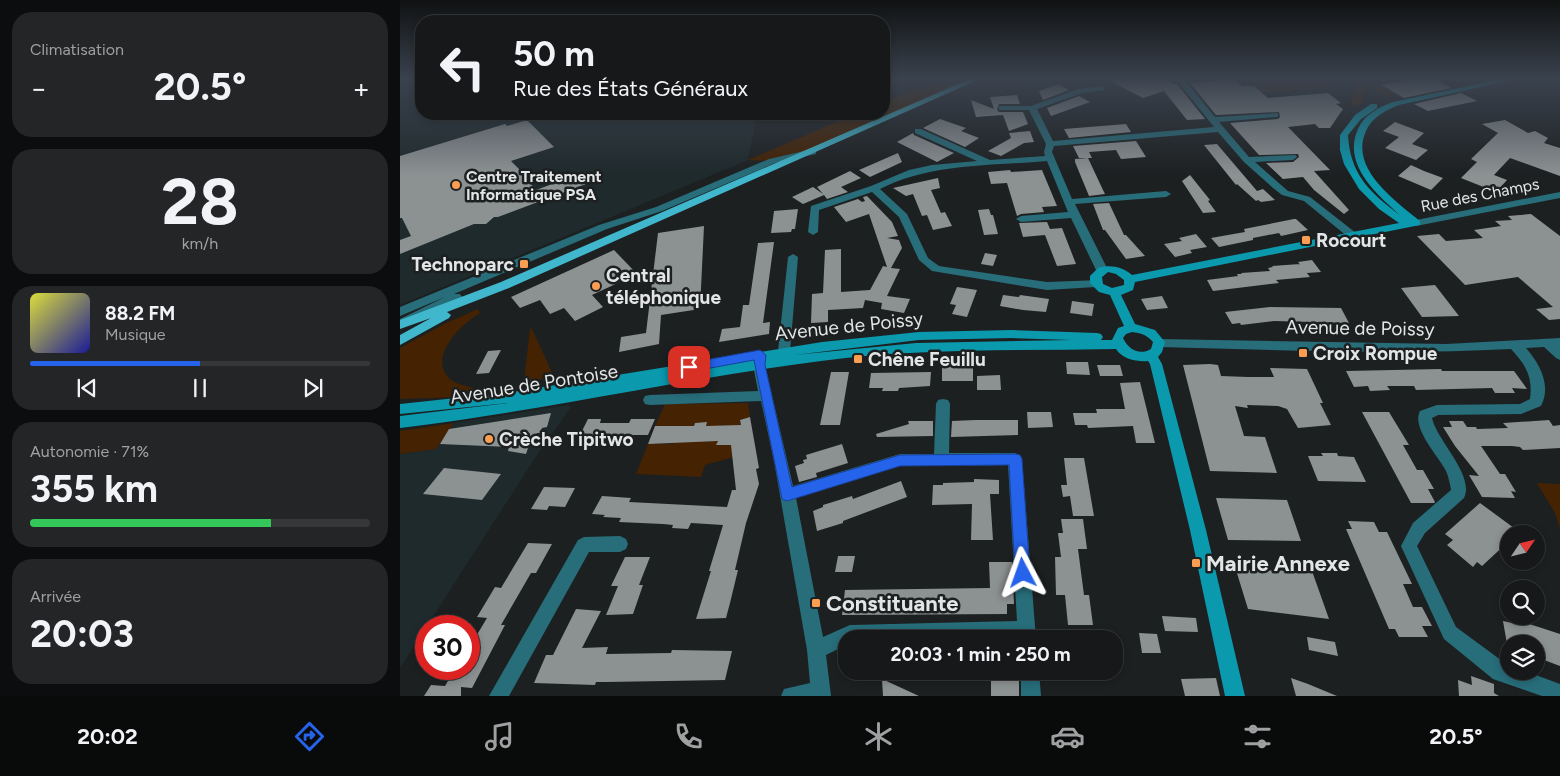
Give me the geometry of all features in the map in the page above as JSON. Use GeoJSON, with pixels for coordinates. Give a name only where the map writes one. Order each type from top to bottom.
{"type":"FeatureCollection","features":[{"type":"Feature","properties":{"kind":"main road"},"geometry":{"type":"LineString","coordinates":[[890,117],[906,110]]}},
{"type":"Feature","properties":{"kind":"main road"},"geometry":{"type":"LineString","coordinates":[[400,324],[505,285],[884,120]]}},
{"type":"Feature","properties":{"kind":"main road"},"geometry":{"type":"LineString","coordinates":[[400,341],[445,315],[505,285]]}},
{"type":"Feature","properties":{"kind":"main road"},"geometry":{"type":"LineString","coordinates":[[400,333],[445,315]]}},
{"type":"Feature","properties":{"kind":"street"},"geometry":{"type":"LineString","coordinates":[[1033,110],[1050,144],[1048,152],[1074,215],[1102,270]]}},
{"type":"Feature","properties":{"kind":"street"},"geometry":{"type":"LineString","coordinates":[[1206,110],[1247,160],[1276,186],[1285,193],[1307,198],[1352,235]]}},
{"type":"Feature","properties":{"kind":"street"},"geometry":{"type":"LineString","coordinates":[[1368,110],[1358,117],[1344,136],[1346,160],[1357,182],[1387,211],[1411,224]]}},
{"type":"Feature","properties":{"kind":"street"},"geometry":{"type":"LineString","coordinates":[[1381,110],[1372,116],[1362,129],[1357,145],[1360,163],[1366,174],[1411,224]]}},
{"type":"Feature","properties":{"kind":"street"},"geometry":{"type":"LineString","coordinates":[[1214,120],[1275,115]]}},
{"type":"Feature","properties":{"kind":"street"},"geometry":{"type":"LineString","coordinates":[[1050,144],[1141,138],[1178,132],[1220,129]]}},
{"type":"Feature","properties":{"kind":"street"},"geometry":{"type":"LineString","coordinates":[[918,130],[988,164]]}},
{"type":"Feature","properties":{"kind":"street"},"geometry":{"type":"LineString","coordinates":[[400,312],[603,226],[682,199],[772,161],[813,152]]}},
{"type":"Feature","properties":{"kind":"street"},"geometry":{"type":"LineString","coordinates":[[1247,160],[1293,157]]}},
{"type":"Feature","properties":{"kind":"street"},"geometry":{"type":"LineString","coordinates":[[813,232],[814,208],[874,188],[912,172],[1051,158]]}},
{"type":"Feature","properties":{"kind":"street"},"geometry":{"type":"LineString","coordinates":[[874,188],[904,216],[924,260],[936,269],[1047,286],[1096,283],[1105,290],[1114,292],[1126,290],[1130,283],[1126,275]]}},
{"type":"Feature","properties":{"kind":"street"},"geometry":{"type":"LineString","coordinates":[[1069,202],[1166,194]]}},
{"type":"Feature","properties":{"kind":"street","name":"Rue des Champs"},"geometry":{"type":"LineString","coordinates":[[1411,224],[1560,195]]}},
{"type":"Feature","properties":{"kind":"street"},"geometry":{"type":"LineString","coordinates":[[1020,220],[1074,215]]}},
{"type":"Feature","properties":{"kind":"street"},"geometry":{"type":"LineString","coordinates":[[1096,283],[1096,276],[1102,270],[1108,269],[1126,275],[1161,272],[1411,224]]}},
{"type":"Feature","properties":{"kind":"street"},"geometry":{"type":"LineString","coordinates":[[784,351],[793,257]]}},
{"type":"Feature","properties":{"kind":"street"},"geometry":{"type":"LineString","coordinates":[[400,324],[462,294],[491,274]]}},
{"type":"Feature","properties":{"kind":"street"},"geometry":{"type":"LineString","coordinates":[[1114,292],[1131,328]]}},
{"type":"Feature","properties":{"kind":"street"},"geometry":{"type":"LineString","coordinates":[[1155,349],[1135,356],[1122,349],[1118,341],[1122,331],[1131,328],[1146,330],[1152,333],[1155,349],[1156,364],[1198,530],[1235,696]]}},
{"type":"Feature","properties":{"kind":"street","name":"Avenue de Poissy"},"geometry":{"type":"LineString","coordinates":[[673,380],[760,360],[784,351],[918,336],[1012,334],[1118,341]]}},
{"type":"Feature","properties":{"kind":"street","name":"Avenue de Poissy"},"geometry":{"type":"LineString","coordinates":[[585,394],[760,360],[947,346],[1118,341]]}},
{"type":"Feature","properties":{"kind":"street"},"geometry":{"type":"LineString","coordinates":[[1554,342],[1560,355]]}},
{"type":"Feature","properties":{"kind":"street","name":"Avenue de Poissy"},"geometry":{"type":"LineString","coordinates":[[1155,349],[1380,348],[1515,345],[1554,342]]}},
{"type":"Feature","properties":{"kind":"street"},"geometry":{"type":"LineString","coordinates":[[1515,345],[1528,358],[1539,379],[1536,402],[1521,410],[1437,410],[1425,415],[1426,428],[1459,480],[1459,494],[1419,528],[1409,546],[1450,633],[1500,672],[1560,693]]}},
{"type":"Feature","properties":{"kind":"street"},"geometry":{"type":"LineString","coordinates":[[760,360],[816,650],[821,693],[792,696]]}},
{"type":"Feature","properties":{"kind":"street","name":"Avenue de Pontoise"},"geometry":{"type":"LineString","coordinates":[[400,422],[452,417],[673,380]]}},
{"type":"Feature","properties":{"kind":"street","name":"Avenue de Pontoise"},"geometry":{"type":"LineString","coordinates":[[400,409],[585,394]]}},
{"type":"Feature","properties":{"kind":"street"},"geometry":{"type":"LineString","coordinates":[[650,400],[766,396]]}},
{"type":"Feature","properties":{"kind":"street"},"geometry":{"type":"LineString","coordinates":[[941,461],[943,404]]}},
{"type":"Feature","properties":{"kind":"street"},"geometry":{"type":"LineString","coordinates":[[787,494],[900,460],[1015,459],[1027,630]]}},
{"type":"Feature","properties":{"kind":"street"},"geometry":{"type":"LineString","coordinates":[[499,696],[584,545],[620,544]]}},
{"type":"Feature","properties":{"kind":"street"},"geometry":{"type":"LineString","coordinates":[[816,650],[838,640]]}},
{"type":"Feature","properties":{"kind":"street"},"geometry":{"type":"LineString","coordinates":[[1030,680],[1031,696]]}},
{"type":"Feature","properties":{"kind":"shaded area"},"geometry":{"type":"Polygon","coordinates":[[[400,110],[415,110],[415,120],[756,120],[748,160],[400,305],[400,110]]]}},
{"type":"Feature","properties":{"kind":"shaded area"},"geometry":{"type":"Polygon","coordinates":[[[890,110],[906,110],[890,117],[890,110]]]}},
{"type":"Feature","properties":{"kind":"shaded area"},"geometry":{"type":"Polygon","coordinates":[[[841,120],[884,120],[813,152],[772,161],[748,160],[841,120]]]}},
{"type":"Feature","properties":{"kind":"shaded area"},"geometry":{"type":"Polygon","coordinates":[[[478,309],[480,313],[458,331],[445,349],[443,367],[447,376],[453,381],[479,389],[472,396],[400,399],[400,348],[444,324],[478,309]]]}},
{"type":"Feature","properties":{"kind":"shaded area"},"geometry":{"type":"Polygon","coordinates":[[[530,328],[533,331],[554,377],[524,382],[530,328]]]}},
{"type":"Feature","properties":{"kind":"shaded area"},"geometry":{"type":"Polygon","coordinates":[[[748,403],[750,417],[740,420],[741,425],[722,428],[717,445],[731,445],[754,438],[756,451],[705,465],[701,477],[636,474],[648,444],[673,444],[679,426],[655,426],[665,404],[748,403]],[[695,423],[688,441],[718,426],[706,426],[707,423],[695,423]]]}},
{"type":"Feature","properties":{"kind":"shaded area"},"geometry":{"type":"Polygon","coordinates":[[[568,405],[571,407],[533,461],[434,615],[415,615],[415,645],[400,668],[400,454],[436,449],[454,423],[568,405]]]}},
{"type":"Feature","properties":{"kind":"shaded area"},"geometry":{"type":"Polygon","coordinates":[[[454,423],[436,449],[400,454],[400,431],[454,423]]]}},
{"type":"Feature","properties":{"kind":"shaded area"},"geometry":{"type":"Polygon","coordinates":[[[1537,483],[1560,484],[1560,529],[1555,513],[1537,483]]]}},
{"type":"Feature","properties":{"kind":"building"},"geometry":{"type":"Polygon","coordinates":[[[974,110],[1023,112],[1028,124],[1009,131],[1003,115],[976,117],[974,110]]]}},
{"type":"Feature","properties":{"kind":"building"},"geometry":{"type":"Polygon","coordinates":[[[1048,110],[1066,110],[1051,116],[1048,110]]]}},
{"type":"Feature","properties":{"kind":"building"},"geometry":{"type":"Polygon","coordinates":[[[1179,110],[1198,110],[1205,119],[1187,120],[1179,110]]]}},
{"type":"Feature","properties":{"kind":"building"},"geometry":{"type":"Polygon","coordinates":[[[1212,110],[1342,110],[1330,128],[1319,128],[1315,124],[1288,127],[1330,170],[1314,171],[1349,210],[1344,214],[1314,190],[1303,177],[1283,179],[1266,163],[1293,162],[1299,157],[1298,154],[1259,155],[1230,123],[1278,119],[1280,117],[1279,112],[1216,115],[1212,110]]]}},
{"type":"Feature","properties":{"kind":"building"},"geometry":{"type":"Polygon","coordinates":[[[940,119],[966,128],[961,131],[979,138],[965,147],[923,128],[940,119]]]}},
{"type":"Feature","properties":{"kind":"building","name":"Centre Traitement Informatique PSA"},"geometry":{"type":"Polygon","coordinates":[[[527,120],[554,147],[511,161],[536,190],[585,172],[594,181],[494,217],[486,224],[474,224],[400,254],[400,240],[411,236],[402,218],[400,218],[400,156],[505,124],[507,126],[527,120]]]}},
{"type":"Feature","properties":{"kind":"building"},"geometry":{"type":"Polygon","coordinates":[[[1505,120],[1528,133],[1535,131],[1548,138],[1544,143],[1560,148],[1560,176],[1510,158],[1494,175],[1507,180],[1496,192],[1461,178],[1477,162],[1471,159],[1498,133],[1482,124],[1505,120]]]}},
{"type":"Feature","properties":{"kind":"building"},"geometry":{"type":"Polygon","coordinates":[[[1395,122],[1424,133],[1412,144],[1428,150],[1416,160],[1385,148],[1399,137],[1383,131],[1395,122]]]}},
{"type":"Feature","properties":{"kind":"building"},"geometry":{"type":"Polygon","coordinates":[[[1126,124],[1131,132],[1069,138],[1064,129],[1126,124]]]}},
{"type":"Feature","properties":{"kind":"building"},"geometry":{"type":"Polygon","coordinates":[[[1030,131],[1034,142],[1024,143],[1001,156],[988,151],[1011,138],[1009,133],[1030,131]]]}},
{"type":"Feature","properties":{"kind":"building"},"geometry":{"type":"Polygon","coordinates":[[[913,133],[954,153],[937,162],[897,142],[913,133]]]}},
{"type":"Feature","properties":{"kind":"building"},"geometry":{"type":"Polygon","coordinates":[[[1136,141],[1146,157],[1121,159],[1116,150],[1089,152],[1092,158],[1079,158],[1073,146],[1136,141]]]}},
{"type":"Feature","properties":{"kind":"building"},"geometry":{"type":"Polygon","coordinates":[[[1217,144],[1257,191],[1263,189],[1275,200],[1256,201],[1236,185],[1204,145],[1217,144]]]}},
{"type":"Feature","properties":{"kind":"building"},"geometry":{"type":"Polygon","coordinates":[[[898,153],[902,162],[870,177],[859,170],[898,153]]]}},
{"type":"Feature","properties":{"kind":"building"},"geometry":{"type":"Polygon","coordinates":[[[1088,158],[1105,194],[1089,196],[1075,162],[1075,159],[1088,158]]]}},
{"type":"Feature","properties":{"kind":"building"},"geometry":{"type":"Polygon","coordinates":[[[1411,165],[1443,178],[1431,190],[1398,176],[1411,165]]]}},
{"type":"Feature","properties":{"kind":"building"},"geometry":{"type":"Polygon","coordinates":[[[1010,170],[1011,172],[1042,170],[1057,206],[1042,207],[1044,212],[1017,216],[1007,183],[991,184],[988,172],[1010,170]]]}},
{"type":"Feature","properties":{"kind":"building"},"geometry":{"type":"Polygon","coordinates":[[[850,171],[861,178],[841,187],[848,192],[827,199],[824,195],[803,204],[792,197],[813,187],[823,194],[817,187],[850,171]]]}},
{"type":"Feature","properties":{"kind":"building"},"geometry":{"type":"Polygon","coordinates":[[[1190,175],[1210,200],[1208,201],[1216,212],[1203,213],[1182,181],[1190,175]]]}},
{"type":"Feature","properties":{"kind":"building"},"geometry":{"type":"Polygon","coordinates":[[[938,178],[940,188],[931,190],[941,213],[945,212],[952,226],[933,230],[927,215],[922,216],[913,194],[906,196],[893,188],[938,178]]]}},
{"type":"Feature","properties":{"kind":"building"},"geometry":{"type":"Polygon","coordinates":[[[867,196],[892,222],[898,236],[887,238],[899,240],[902,248],[891,268],[900,269],[887,296],[910,299],[904,313],[881,309],[882,303],[865,300],[863,308],[828,310],[828,322],[811,323],[812,294],[823,293],[825,250],[841,249],[841,292],[870,290],[883,266],[887,267],[869,214],[846,222],[834,207],[858,199],[862,202],[865,201],[863,197],[867,196]]]}},
{"type":"Feature","properties":{"kind":"building"},"geometry":{"type":"Polygon","coordinates":[[[1109,203],[1124,235],[1145,256],[1126,259],[1105,230],[1103,230],[1093,204],[1109,203]]]}},
{"type":"Feature","properties":{"kind":"building"},"geometry":{"type":"Polygon","coordinates":[[[798,209],[795,229],[792,229],[791,232],[771,233],[774,211],[798,209]]]}},
{"type":"Feature","properties":{"kind":"building"},"geometry":{"type":"Polygon","coordinates":[[[989,209],[991,215],[993,215],[998,234],[984,235],[978,210],[989,209]]]}},
{"type":"Feature","properties":{"kind":"building"},"geometry":{"type":"Polygon","coordinates":[[[1531,214],[1560,236],[1560,319],[1549,320],[1536,309],[1553,307],[1518,277],[1465,285],[1417,236],[1439,234],[1446,241],[1483,238],[1474,230],[1501,226],[1495,221],[1512,220],[1508,216],[1531,214]]]}},
{"type":"Feature","properties":{"kind":"building"},"geometry":{"type":"Polygon","coordinates":[[[1294,219],[1308,230],[1281,236],[1279,233],[1219,247],[1211,238],[1245,232],[1244,229],[1294,219]]]}},
{"type":"Feature","properties":{"kind":"building"},"geometry":{"type":"Polygon","coordinates":[[[1047,222],[1050,229],[1062,228],[1076,264],[1057,266],[1045,235],[1023,237],[1019,223],[1047,222]]]}},
{"type":"Feature","properties":{"kind":"building"},"geometry":{"type":"Polygon","coordinates":[[[704,226],[700,309],[661,315],[659,344],[619,352],[621,337],[646,333],[658,233],[704,226]]]}},
{"type":"Feature","properties":{"kind":"building"},"geometry":{"type":"Polygon","coordinates":[[[1196,234],[1207,247],[1190,250],[1192,253],[1175,257],[1164,244],[1182,241],[1179,238],[1196,234]]]}},
{"type":"Feature","properties":{"kind":"building"},"geometry":{"type":"Polygon","coordinates":[[[774,242],[763,323],[770,322],[769,334],[719,342],[722,329],[740,327],[743,305],[749,305],[758,243],[774,242]]]}},
{"type":"Feature","properties":{"kind":"building"},"geometry":{"type":"Polygon","coordinates":[[[614,250],[637,274],[592,295],[603,307],[575,321],[564,308],[550,314],[540,300],[520,308],[511,297],[614,250]]]}},
{"type":"Feature","properties":{"kind":"building"},"geometry":{"type":"Polygon","coordinates":[[[985,253],[997,255],[993,266],[981,264],[985,253]]]}},
{"type":"Feature","properties":{"kind":"building"},"geometry":{"type":"Polygon","coordinates":[[[1312,260],[1321,272],[1307,273],[1298,262],[1312,260]]]}},
{"type":"Feature","properties":{"kind":"building"},"geometry":{"type":"Polygon","coordinates":[[[1300,264],[1310,277],[1276,280],[1279,283],[1213,291],[1207,280],[1238,276],[1237,274],[1241,273],[1270,271],[1268,268],[1272,266],[1300,264]]]}},
{"type":"Feature","properties":{"kind":"building"},"geometry":{"type":"Polygon","coordinates":[[[1435,285],[1459,316],[1422,317],[1401,288],[1435,285]]]}},
{"type":"Feature","properties":{"kind":"building"},"geometry":{"type":"Polygon","coordinates":[[[957,287],[977,290],[967,317],[952,314],[956,305],[950,304],[957,287]]]}},
{"type":"Feature","properties":{"kind":"building"},"geometry":{"type":"Polygon","coordinates":[[[1003,295],[1049,299],[1046,312],[1000,306],[1003,295]]]}},
{"type":"Feature","properties":{"kind":"building"},"geometry":{"type":"Polygon","coordinates":[[[1162,296],[1168,308],[1147,310],[1141,299],[1162,296]]]}},
{"type":"Feature","properties":{"kind":"building"},"geometry":{"type":"Polygon","coordinates":[[[1072,301],[1094,304],[1092,316],[1070,313],[1072,301]]]}},
{"type":"Feature","properties":{"kind":"building"},"geometry":{"type":"Polygon","coordinates":[[[1270,307],[1341,308],[1349,323],[1274,321],[1241,325],[1240,323],[1232,324],[1225,312],[1270,307]]]}},
{"type":"Feature","properties":{"kind":"building"},"geometry":{"type":"Polygon","coordinates":[[[501,350],[489,373],[476,374],[488,351],[501,350]]]}},
{"type":"Feature","properties":{"kind":"building"},"geometry":{"type":"Polygon","coordinates":[[[1066,362],[1088,362],[1090,375],[1067,374],[1066,362]]]}},
{"type":"Feature","properties":{"kind":"building"},"geometry":{"type":"Polygon","coordinates":[[[1097,365],[1120,365],[1123,376],[1100,376],[1097,365]]]}},
{"type":"Feature","properties":{"kind":"building"},"geometry":{"type":"Polygon","coordinates":[[[1183,365],[1218,365],[1221,376],[1274,377],[1270,368],[1307,369],[1331,425],[1298,428],[1287,409],[1278,406],[1247,405],[1248,408],[1235,406],[1244,436],[1265,437],[1277,473],[1210,471],[1183,365]]]}},
{"type":"Feature","properties":{"kind":"building"},"geometry":{"type":"Polygon","coordinates":[[[942,366],[973,366],[973,381],[942,381],[942,366]]]}},
{"type":"Feature","properties":{"kind":"building"},"geometry":{"type":"Polygon","coordinates":[[[1441,369],[1442,371],[1514,371],[1527,389],[1512,388],[1515,393],[1495,393],[1492,388],[1416,390],[1414,386],[1387,386],[1390,390],[1370,391],[1368,386],[1354,387],[1346,371],[1441,369]]]}},
{"type":"Feature","properties":{"kind":"building"},"geometry":{"type":"Polygon","coordinates":[[[831,372],[849,372],[840,425],[820,425],[831,372]]]}},
{"type":"Feature","properties":{"kind":"building"},"geometry":{"type":"Polygon","coordinates":[[[931,372],[930,386],[899,388],[898,391],[882,391],[883,388],[869,388],[871,373],[931,372]]]}},
{"type":"Feature","properties":{"kind":"building"},"geometry":{"type":"Polygon","coordinates":[[[1000,375],[1001,390],[977,390],[977,376],[1000,375]]]}},
{"type":"Feature","properties":{"kind":"building"},"geometry":{"type":"Polygon","coordinates":[[[1140,382],[1155,443],[1136,443],[1133,426],[1088,428],[1087,425],[1075,425],[1073,413],[1097,413],[1096,409],[1125,409],[1120,383],[1140,382]]]}},
{"type":"Feature","properties":{"kind":"building"},"geometry":{"type":"Polygon","coordinates":[[[1027,412],[1051,412],[1053,427],[1028,428],[1027,412]]]}},
{"type":"Feature","properties":{"kind":"building"},"geometry":{"type":"Polygon","coordinates":[[[1362,412],[1389,412],[1409,445],[1403,445],[1417,470],[1423,470],[1434,489],[1428,489],[1434,503],[1411,503],[1362,412]]]}},
{"type":"Feature","properties":{"kind":"building","name":"Crèche Tipitwo"},"geometry":{"type":"Polygon","coordinates":[[[551,413],[547,427],[542,428],[540,433],[537,433],[533,444],[529,445],[526,454],[508,451],[509,447],[440,444],[449,429],[551,413]]]}},
{"type":"Feature","properties":{"kind":"building"},"geometry":{"type":"Polygon","coordinates":[[[750,417],[759,468],[756,469],[759,484],[746,523],[735,570],[738,570],[726,618],[696,619],[723,525],[691,523],[688,529],[672,528],[673,525],[619,522],[621,518],[592,514],[602,496],[631,498],[629,502],[727,507],[732,490],[736,490],[731,445],[716,445],[718,441],[648,444],[655,426],[694,426],[695,423],[707,422],[706,426],[741,425],[740,420],[750,417]]]}},
{"type":"Feature","properties":{"kind":"building"},"geometry":{"type":"Polygon","coordinates":[[[588,419],[601,419],[600,423],[629,423],[631,419],[655,419],[648,435],[616,435],[613,441],[578,439],[588,419]]]}},
{"type":"Feature","properties":{"kind":"building"},"geometry":{"type":"Polygon","coordinates":[[[1018,420],[1018,435],[951,437],[952,421],[1018,420]]]}},
{"type":"Feature","properties":{"kind":"building"},"geometry":{"type":"Polygon","coordinates":[[[1549,420],[1553,426],[1560,425],[1560,448],[1523,450],[1520,447],[1512,446],[1481,446],[1500,474],[1505,474],[1516,492],[1511,491],[1515,498],[1482,497],[1469,475],[1479,476],[1455,446],[1443,427],[1452,427],[1449,421],[1463,421],[1467,427],[1476,427],[1477,429],[1508,428],[1503,423],[1549,420]]]}},
{"type":"Feature","properties":{"kind":"building"},"geometry":{"type":"Polygon","coordinates":[[[908,421],[933,421],[933,436],[877,437],[876,434],[909,424],[908,421]]]}},
{"type":"Feature","properties":{"kind":"building"},"geometry":{"type":"Polygon","coordinates":[[[842,444],[848,463],[816,473],[817,477],[799,482],[795,466],[804,463],[803,460],[807,459],[806,455],[842,444]]]}},
{"type":"Feature","properties":{"kind":"building"},"geometry":{"type":"Polygon","coordinates":[[[1321,453],[1337,453],[1338,456],[1354,457],[1366,482],[1318,481],[1308,456],[1323,456],[1321,453]]]}},
{"type":"Feature","properties":{"kind":"building"},"geometry":{"type":"Polygon","coordinates":[[[1064,458],[1084,458],[1094,516],[1073,516],[1070,496],[1063,497],[1061,485],[1067,485],[1064,458]]]}},
{"type":"Feature","properties":{"kind":"building"},"geometry":{"type":"Polygon","coordinates":[[[444,468],[501,474],[482,500],[423,494],[444,468]]]}},
{"type":"Feature","properties":{"kind":"building"},"geometry":{"type":"Polygon","coordinates":[[[974,479],[999,480],[999,494],[990,494],[993,540],[971,540],[972,504],[932,505],[933,485],[974,482],[974,479]]]}},
{"type":"Feature","properties":{"kind":"building"},"geometry":{"type":"Polygon","coordinates":[[[901,481],[907,497],[843,521],[843,523],[817,531],[813,511],[823,507],[823,505],[852,496],[853,499],[901,481]]]}},
{"type":"Feature","properties":{"kind":"building"},"geometry":{"type":"Polygon","coordinates":[[[544,487],[575,488],[565,507],[549,506],[547,510],[531,509],[544,487]]]}},
{"type":"Feature","properties":{"kind":"building"},"geometry":{"type":"Polygon","coordinates":[[[1216,498],[1287,500],[1301,541],[1228,540],[1216,498]]]}},
{"type":"Feature","properties":{"kind":"building"},"geometry":{"type":"Polygon","coordinates":[[[1480,503],[1510,525],[1500,525],[1500,549],[1482,566],[1477,562],[1473,567],[1447,545],[1453,540],[1445,534],[1480,503]]]}},
{"type":"Feature","properties":{"kind":"building"},"geometry":{"type":"Polygon","coordinates":[[[1061,519],[1083,519],[1087,549],[1078,549],[1084,595],[1089,595],[1093,625],[1068,625],[1065,595],[1056,595],[1055,557],[1061,557],[1058,533],[1063,533],[1061,519]]]}},
{"type":"Feature","properties":{"kind":"building"},"geometry":{"type":"Polygon","coordinates":[[[1348,521],[1374,522],[1379,532],[1387,532],[1412,584],[1403,584],[1413,607],[1422,607],[1432,626],[1422,626],[1428,637],[1399,637],[1395,629],[1389,629],[1346,529],[1352,529],[1348,521]]]}},
{"type":"Feature","properties":{"kind":"building"},"geometry":{"type":"Polygon","coordinates":[[[528,543],[552,544],[536,573],[531,573],[501,625],[505,625],[480,673],[480,630],[487,618],[480,617],[478,615],[495,587],[501,588],[528,543]]]}},
{"type":"Feature","properties":{"kind":"building"},"geometry":{"type":"Polygon","coordinates":[[[838,556],[855,556],[852,572],[835,572],[838,556]]]}},
{"type":"Feature","properties":{"kind":"building"},"geometry":{"type":"Polygon","coordinates":[[[625,557],[650,557],[639,585],[643,585],[633,614],[606,615],[618,586],[611,586],[625,557]]]}},
{"type":"Feature","properties":{"kind":"building"},"geometry":{"type":"Polygon","coordinates":[[[989,562],[1012,562],[1014,604],[1007,604],[1007,614],[842,615],[845,590],[990,588],[989,562]]]}},
{"type":"Feature","properties":{"kind":"building"},"geometry":{"type":"Polygon","coordinates":[[[1236,570],[1312,571],[1329,619],[1248,609],[1236,570]]]}},
{"type":"Feature","properties":{"kind":"building"},"geometry":{"type":"Polygon","coordinates":[[[576,609],[601,611],[582,648],[608,647],[606,654],[671,653],[672,650],[732,651],[725,680],[596,682],[595,685],[534,683],[546,655],[553,655],[576,609]]]}},
{"type":"Feature","properties":{"kind":"building"},"geometry":{"type":"Polygon","coordinates":[[[1162,616],[1196,618],[1198,632],[1165,631],[1162,616]]]}},
{"type":"Feature","properties":{"kind":"building"},"geometry":{"type":"Polygon","coordinates":[[[1504,625],[1532,625],[1560,634],[1560,666],[1545,660],[1545,635],[1505,635],[1504,625]]]}},
{"type":"Feature","properties":{"kind":"building"},"geometry":{"type":"Polygon","coordinates":[[[1139,633],[1157,634],[1161,653],[1142,653],[1139,633]]]}},
{"type":"Feature","properties":{"kind":"building"},"geometry":{"type":"Polygon","coordinates":[[[1307,637],[1335,642],[1338,656],[1309,650],[1307,637]]]}},
{"type":"Feature","properties":{"kind":"building"},"geometry":{"type":"Polygon","coordinates":[[[1471,676],[1494,684],[1494,693],[1499,696],[1459,696],[1458,680],[1472,685],[1471,676]]]}},
{"type":"Feature","properties":{"kind":"building"},"geometry":{"type":"Polygon","coordinates":[[[1216,678],[1220,696],[1185,696],[1181,679],[1216,678]]]}},
{"type":"Feature","properties":{"kind":"building"},"geometry":{"type":"Polygon","coordinates":[[[1291,678],[1308,684],[1337,696],[1296,696],[1291,678]]]}},
{"type":"Feature","properties":{"kind":"building"},"geometry":{"type":"Polygon","coordinates":[[[449,680],[476,680],[472,688],[461,687],[461,696],[424,696],[431,685],[445,686],[449,680]]]}},
{"type":"Feature","properties":{"kind":"building"},"geometry":{"type":"Polygon","coordinates":[[[882,680],[919,696],[883,696],[882,680]]]}},
{"type":"Feature","properties":{"kind":"building"},"geometry":{"type":"Polygon","coordinates":[[[991,680],[1019,680],[1019,696],[991,696],[991,680]]]}},
{"type":"Feature","properties":{"kind":"place","name":"Centre Traitement Informatique PSA"},"geometry":{"type":"Point","coordinates":[456,185]}},
{"type":"Feature","properties":{"kind":"place","name":"Rocourt"},"geometry":{"type":"Point","coordinates":[1306,240]}},
{"type":"Feature","properties":{"kind":"place","name":"Technoparc"},"geometry":{"type":"Point","coordinates":[524,264]}},
{"type":"Feature","properties":{"kind":"place","name":"Central téléphonique"},"geometry":{"type":"Point","coordinates":[596,286]}},
{"type":"Feature","properties":{"kind":"place","name":"Croix Rompue"},"geometry":{"type":"Point","coordinates":[1303,353]}},
{"type":"Feature","properties":{"kind":"place","name":"Chêne Feuillu"},"geometry":{"type":"Point","coordinates":[858,359]}},
{"type":"Feature","properties":{"kind":"place","name":"Crèche Tipitwo"},"geometry":{"type":"Point","coordinates":[489,439]}},
{"type":"Feature","properties":{"kind":"place","name":"Mairie Annexe"},"geometry":{"type":"Point","coordinates":[1196,563]}},
{"type":"Feature","properties":{"kind":"place","name":"Constituante"},"geometry":{"type":"Point","coordinates":[816,603]}},
{"type":"Feature","properties":{"kind":"route"},"geometry":{"type":"LineString","coordinates":[[689,367],[760,355],[759,365],[787,494],[900,460],[1015,459],[1023,573]]}}]}
